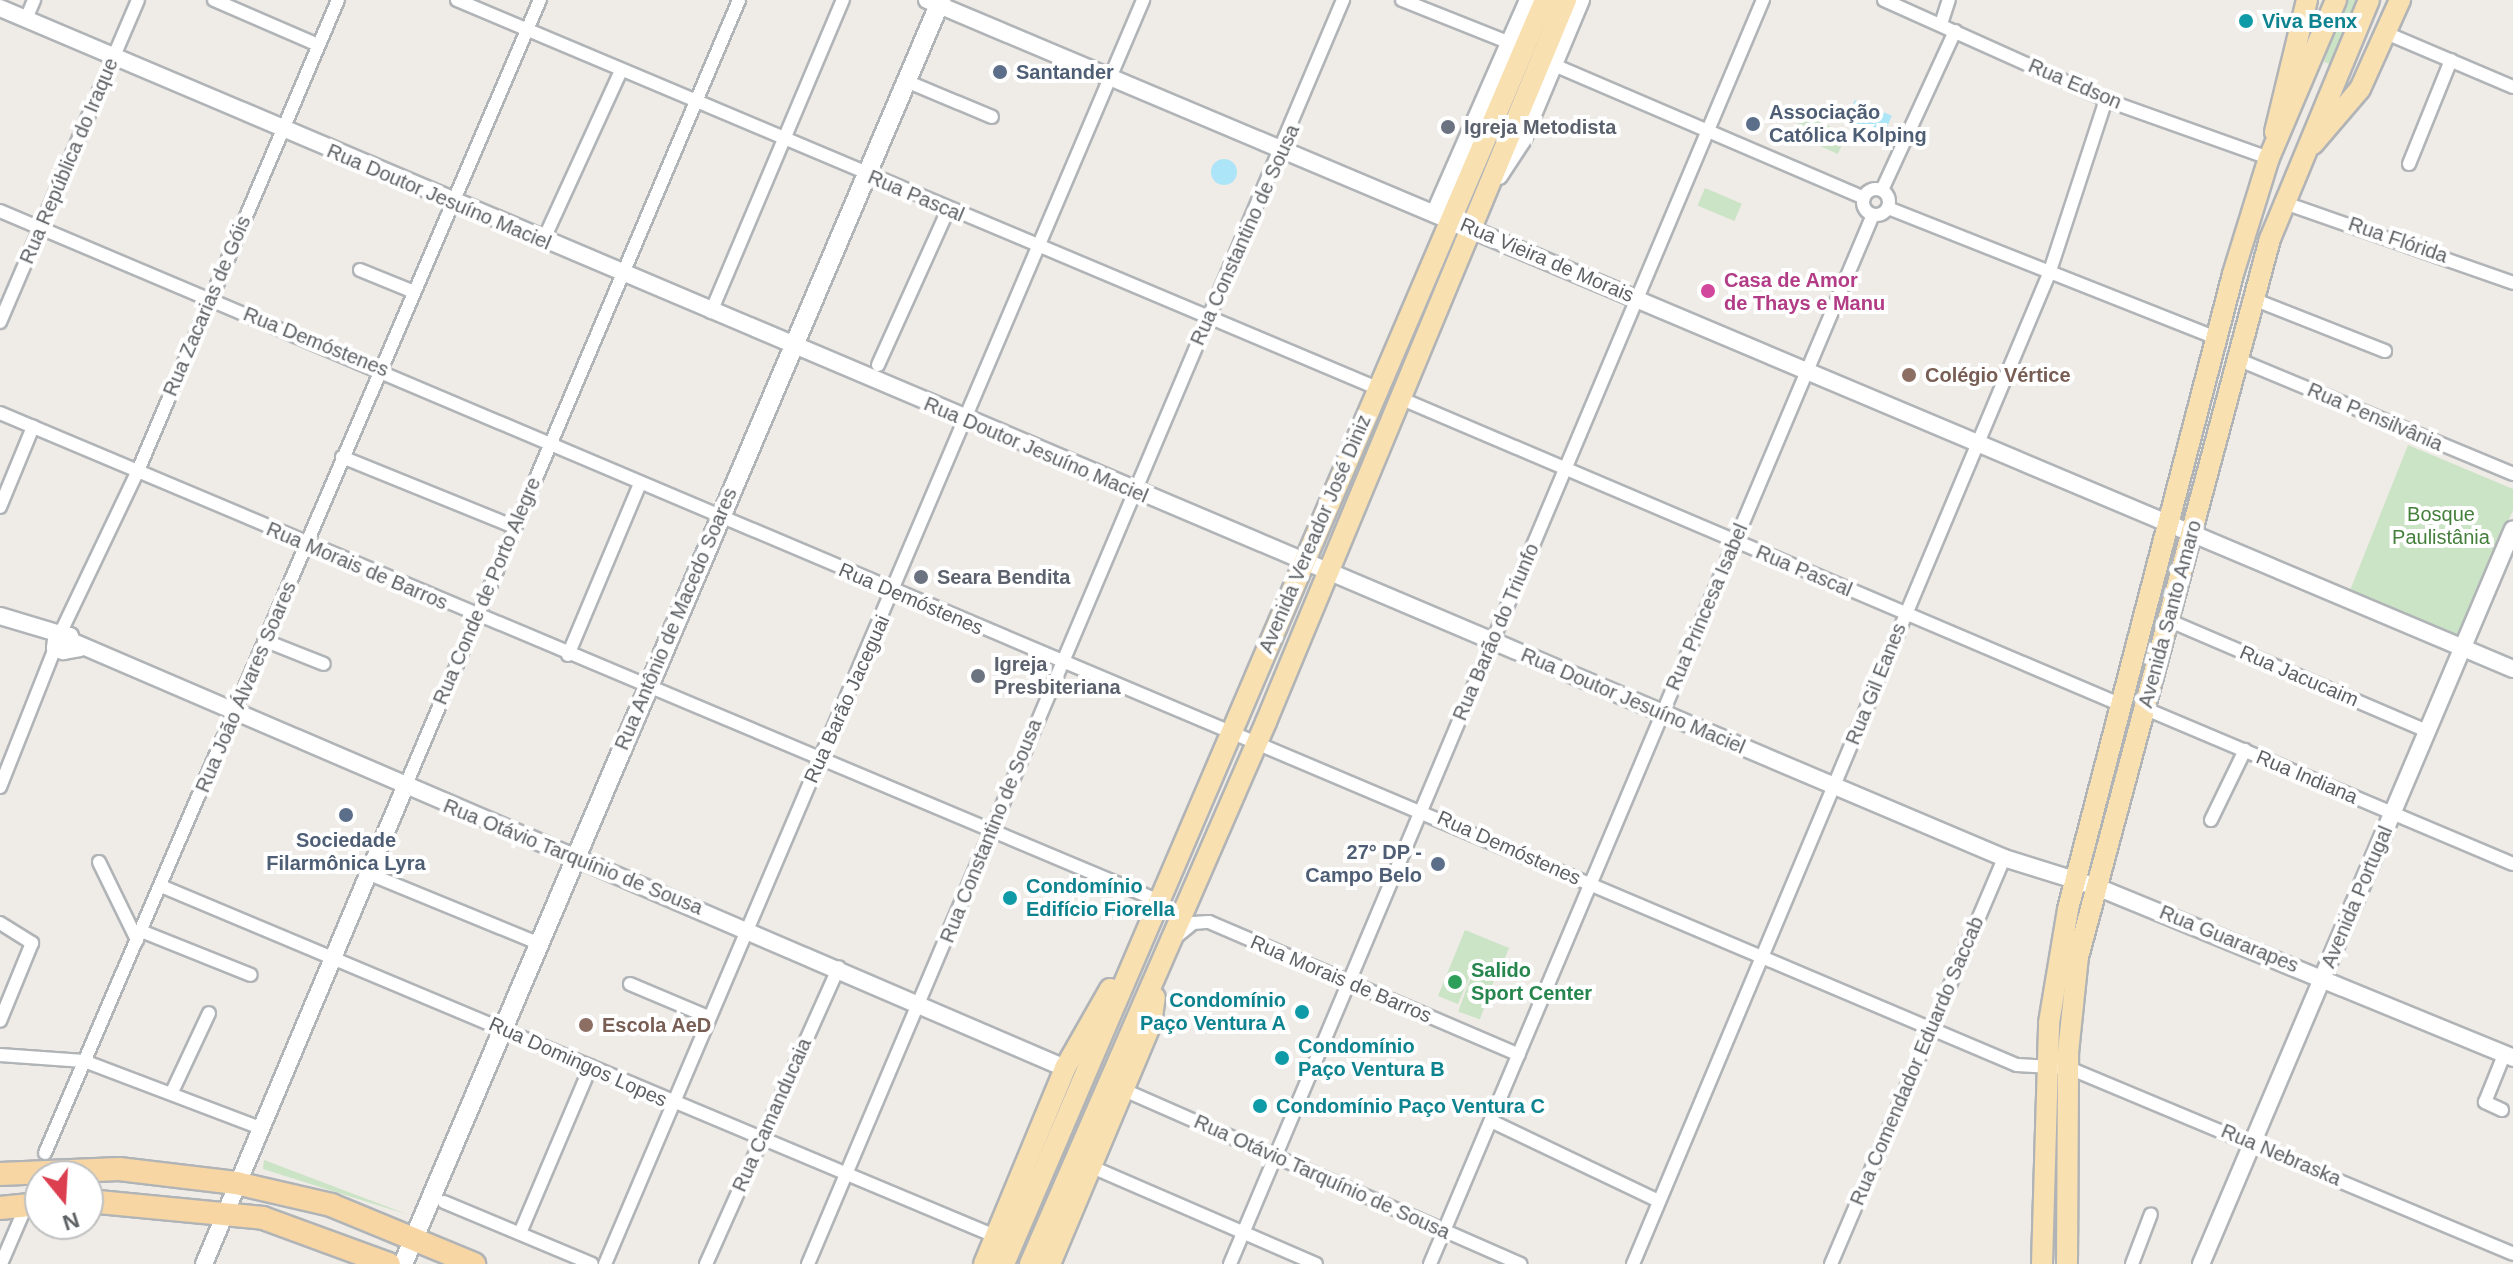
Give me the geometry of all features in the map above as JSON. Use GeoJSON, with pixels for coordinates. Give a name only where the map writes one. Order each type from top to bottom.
{"type":"FeatureCollection","features":[{"type":"Feature","properties":{"kind":"highway"},"geometry":{"type":"LineString","coordinates":[[0,1174],[119,1169],[236,1183],[331,1205],[474,1264]]}},
{"type":"Feature","properties":{"kind":"highway"},"geometry":{"type":"LineString","coordinates":[[104,1202],[226,1211],[287,1224],[389,1264]]}},
{"type":"Feature","properties":{"kind":"highway"},"geometry":{"type":"LineString","coordinates":[[0,1208],[24,1206]]}},
{"type":"Feature","properties":{"kind":"main road","name":"Avenida Vereador José Diniz"},"geometry":{"type":"LineString","coordinates":[[1004,1264],[1377,388],[1444,216],[1545,0]]}},
{"type":"Feature","properties":{"kind":"main road","name":"Avenida Vereador José Diniz"},"geometry":{"type":"LineString","coordinates":[[1030,1264],[1258,742],[1475,229],[1566,0]]}},
{"type":"Feature","properties":{"kind":"main road","name":"Avenida Santo Amaro"},"geometry":{"type":"LineString","coordinates":[[2042,1264],[2047,1068],[2072,892],[2216,338],[2276,146],[2307,0]]}},
{"type":"Feature","properties":{"kind":"main road"},"geometry":{"type":"LineString","coordinates":[[2276,146],[2336,0]]}},
{"type":"Feature","properties":{"kind":"main road"},"geometry":{"type":"LineString","coordinates":[[2304,152],[2369,0]]}},
{"type":"Feature","properties":{"kind":"main road","name":"Avenida Santo Amaro"},"geometry":{"type":"LineString","coordinates":[[2070,1263],[2070,999],[2097,887],[2253,299],[2282,202],[2304,152],[2360,89],[2400,0]]}},
{"type":"Feature","properties":{"kind":"main road","name":"Rua Antônio de Macedo Soares"},"geometry":{"type":"LineString","coordinates":[[403,1264],[906,81],[936,2]]}},
{"type":"Feature","properties":{"kind":"main road"},"geometry":{"type":"LineString","coordinates":[[1050,1264],[1151,1024],[1166,954]]}},
{"type":"Feature","properties":{"kind":"main road"},"geometry":{"type":"LineString","coordinates":[[984,1264],[1065,1068],[1131,965]]}},
{"type":"Feature","properties":{"kind":"street"},"geometry":{"type":"LineString","coordinates":[[26,19],[34,0]]}},
{"type":"Feature","properties":{"kind":"street","name":"Rua República do Iraque"},"geometry":{"type":"LineString","coordinates":[[0,322],[138,0]]}},
{"type":"Feature","properties":{"kind":"street"},"geometry":{"type":"LineString","coordinates":[[214,0],[318,45]]}},
{"type":"Feature","properties":{"kind":"street","name":"Rua Zacarias de Góis"},"geometry":{"type":"LineString","coordinates":[[0,787],[338,0]]}},
{"type":"Feature","properties":{"kind":"street","name":"Rua Pascal"},"geometry":{"type":"LineString","coordinates":[[457,0],[781,140],[1377,388]]}},
{"type":"Feature","properties":{"kind":"street","name":"Rua João Álvares Soares"},"geometry":{"type":"LineString","coordinates":[[45,1153],[237,713],[304,544],[540,0]]}},
{"type":"Feature","properties":{"kind":"street","name":"Rua Conde de Porto Alegre"},"geometry":{"type":"LineString","coordinates":[[204,1264],[739,0]]}},
{"type":"Feature","properties":{"kind":"street"},"geometry":{"type":"LineString","coordinates":[[711,312],[781,140],[843,0]]}},
{"type":"Feature","properties":{"kind":"street","name":"Rua Barão Jaceguai"},"geometry":{"type":"LineString","coordinates":[[605,1264],[671,1103],[1041,249],[1143,0]]}},
{"type":"Feature","properties":{"kind":"street","name":"Rua Constantino de Sousa"},"geometry":{"type":"LineString","coordinates":[[808,1264],[992,833],[1059,661],[1284,149],[1343,0]]}},
{"type":"Feature","properties":{"kind":"street"},"geometry":{"type":"LineString","coordinates":[[1402,0],[1510,43]]}},
{"type":"Feature","properties":{"kind":"street","name":"Avenida Vereador José Diniz"},"geometry":{"type":"LineString","coordinates":[[1444,216],[1528,0]]}},
{"type":"Feature","properties":{"kind":"street","name":"Avenida Vereador José Diniz"},"geometry":{"type":"LineString","coordinates":[[1493,184],[1522,141],[1581,0]]}},
{"type":"Feature","properties":{"kind":"street","name":"Rua Barão do Triunfo"},"geometry":{"type":"LineString","coordinates":[[1230,1264],[1278,1158],[1346,981],[1763,0]]}},
{"type":"Feature","properties":{"kind":"street","name":"Rua Edson"},"geometry":{"type":"LineString","coordinates":[[1884,0],[2106,100],[2276,146]]}},
{"type":"Feature","properties":{"kind":"street"},"geometry":{"type":"LineString","coordinates":[[1941,24],[1949,0]]}},
{"type":"Feature","properties":{"kind":"street","name":"Rua Vieira de Morais"},"geometry":{"type":"LineString","coordinates":[[936,2],[2513,669]]}},
{"type":"Feature","properties":{"kind":"street","name":"Rua Doutor Jesuíno Maciel"},"geometry":{"type":"LineString","coordinates":[[0,8],[453,203],[2004,858],[2072,892]]}},
{"type":"Feature","properties":{"kind":"street"},"geometry":{"type":"LineString","coordinates":[[1864,198],[1882,190],[1955,31]]}},
{"type":"Feature","properties":{"kind":"street"},"geometry":{"type":"LineString","coordinates":[[2386,33],[2513,87]]}},
{"type":"Feature","properties":{"kind":"street"},"geometry":{"type":"LineString","coordinates":[[2409,164],[2451,60]]}},
{"type":"Feature","properties":{"kind":"street"},"geometry":{"type":"LineString","coordinates":[[1554,65],[1709,126],[1864,198],[1873,215],[1888,208],[2216,338]]}},
{"type":"Feature","properties":{"kind":"street"},"geometry":{"type":"LineString","coordinates":[[543,241],[621,71]]}},
{"type":"Feature","properties":{"kind":"street"},"geometry":{"type":"LineString","coordinates":[[906,81],[992,117]]}},
{"type":"Feature","properties":{"kind":"street","name":"Rua Gil Eanes"},"geometry":{"type":"LineString","coordinates":[[1633,1264],[2049,274],[2106,100]]}},
{"type":"Feature","properties":{"kind":"street"},"geometry":{"type":"LineString","coordinates":[[1882,190],[1888,208]]}},
{"type":"Feature","properties":{"kind":"street","name":"Rua Flórida"},"geometry":{"type":"LineString","coordinates":[[2282,202],[2513,283]]}},
{"type":"Feature","properties":{"kind":"street"},"geometry":{"type":"LineString","coordinates":[[878,365],[948,210]]}},
{"type":"Feature","properties":{"kind":"street","name":"Rua Demóstenes"},"geometry":{"type":"LineString","coordinates":[[0,211],[380,368],[550,441],[718,519],[1420,808],[2025,1068],[2047,1068]]}},
{"type":"Feature","properties":{"kind":"street","name":"Rua Princesa Isabel"},"geometry":{"type":"LineString","coordinates":[[1430,1264],[1873,215]]}},
{"type":"Feature","properties":{"kind":"street"},"geometry":{"type":"LineString","coordinates":[[360,270],[414,292]]}},
{"type":"Feature","properties":{"kind":"street"},"geometry":{"type":"LineString","coordinates":[[2253,299],[2385,351]]}},
{"type":"Feature","properties":{"kind":"street","name":"Rua Pensilvânia"},"geometry":{"type":"LineString","coordinates":[[2237,359],[2513,474]]}},
{"type":"Feature","properties":{"kind":"street","name":"Rua Pascal"},"geometry":{"type":"LineString","coordinates":[[1402,399],[2119,704]]}},
{"type":"Feature","properties":{"kind":"street","name":"Rua Morais de Barros"},"geometry":{"type":"LineString","coordinates":[[0,413],[304,544],[1159,901]]}},
{"type":"Feature","properties":{"kind":"street"},"geometry":{"type":"LineString","coordinates":[[0,507],[33,427]]}},
{"type":"Feature","properties":{"kind":"street"},"geometry":{"type":"LineString","coordinates":[[342,457],[514,527]]}},
{"type":"Feature","properties":{"kind":"street"},"geometry":{"type":"LineString","coordinates":[[568,655],[640,484]]}},
{"type":"Feature","properties":{"kind":"street","name":"Avenida Portugal"},"geometry":{"type":"LineString","coordinates":[[2201,1264],[2512,536]]}},
{"type":"Feature","properties":{"kind":"street","name":"Rua Otávio Tarquínio de Sousa"},"geometry":{"type":"LineString","coordinates":[[0,616],[237,713],[575,859],[747,927],[1065,1068]]}},
{"type":"Feature","properties":{"kind":"street","name":"Rua Jacucaim"},"geometry":{"type":"LineString","coordinates":[[2170,621],[2427,731]]}},
{"type":"Feature","properties":{"kind":"street"},"geometry":{"type":"LineString","coordinates":[[266,641],[324,664]]}},
{"type":"Feature","properties":{"kind":"street","name":"Rua Indiana"},"geometry":{"type":"LineString","coordinates":[[2146,709],[2513,864]]}},
{"type":"Feature","properties":{"kind":"street"},"geometry":{"type":"LineString","coordinates":[[2211,820],[2245,750]]}},
{"type":"Feature","properties":{"kind":"street","name":"Rua Comendador Eduardo Saccab"},"geometry":{"type":"LineString","coordinates":[[1831,1264],[2004,858]]}},
{"type":"Feature","properties":{"kind":"street"},"geometry":{"type":"LineString","coordinates":[[99,862],[139,936],[251,975]]}},
{"type":"Feature","properties":{"kind":"street"},"geometry":{"type":"LineString","coordinates":[[367,873],[540,944]]}},
{"type":"Feature","properties":{"kind":"street","name":"Rua Domingos Lopes"},"geometry":{"type":"LineString","coordinates":[[161,886],[591,1066],[760,1141],[995,1236]]}},
{"type":"Feature","properties":{"kind":"street","name":"Rua Guararapes"},"geometry":{"type":"LineString","coordinates":[[2072,892],[2097,887],[2323,977],[2509,1057]]}},
{"type":"Feature","properties":{"kind":"street","name":"Rua Morais de Barros"},"geometry":{"type":"LineString","coordinates":[[1166,954],[1187,926],[1209,922],[1519,1055]]}},
{"type":"Feature","properties":{"kind":"street"},"geometry":{"type":"LineString","coordinates":[[0,923],[32,943],[0,1021]]}},
{"type":"Feature","properties":{"kind":"street","name":"Rua Camanducaia"},"geometry":{"type":"LineString","coordinates":[[706,1264],[839,967]]}},
{"type":"Feature","properties":{"kind":"street"},"geometry":{"type":"LineString","coordinates":[[630,984],[708,1017]]}},
{"type":"Feature","properties":{"kind":"street"},"geometry":{"type":"LineString","coordinates":[[172,1092],[209,1013]]}},
{"type":"Feature","properties":{"kind":"street"},"geometry":{"type":"LineString","coordinates":[[0,1055],[84,1061],[260,1128]]}},
{"type":"Feature","properties":{"kind":"street"},"geometry":{"type":"LineString","coordinates":[[2502,1110],[2485,1102],[2509,1057]]}},
{"type":"Feature","properties":{"kind":"street"},"geometry":{"type":"LineString","coordinates":[[520,1233],[591,1066]]}},
{"type":"Feature","properties":{"kind":"street","name":"Rua Nebraska"},"geometry":{"type":"LineString","coordinates":[[2047,1068],[2069,1068],[2513,1254]]}},
{"type":"Feature","properties":{"kind":"street","name":"Rua Otávio Tarquínio de Sousa"},"geometry":{"type":"LineString","coordinates":[[1124,1090],[1520,1264]]}},
{"type":"Feature","properties":{"kind":"street"},"geometry":{"type":"LineString","coordinates":[[1491,1121],[1659,1201]]}},
{"type":"Feature","properties":{"kind":"street"},"geometry":{"type":"LineString","coordinates":[[1092,1167],[1316,1264]]}},
{"type":"Feature","properties":{"kind":"street"},"geometry":{"type":"LineString","coordinates":[[444,1202],[592,1264]]}},
{"type":"Feature","properties":{"kind":"street"},"geometry":{"type":"LineString","coordinates":[[2132,1264],[2151,1214]]}},
{"type":"Feature","properties":{"kind":"street"},"geometry":{"type":"LineString","coordinates":[[1,1264],[24,1222]]}},
{"type":"Feature","properties":{"kind":"green space"},"geometry":{"type":"Polygon","coordinates":[[[2344,0],[2362,0],[2337,66],[2324,62],[2344,0]]]}},
{"type":"Feature","properties":{"kind":"green space"},"geometry":{"type":"Polygon","coordinates":[[[1802,114],[1847,134],[1838,154],[1793,134],[1802,114]]]}},
{"type":"Feature","properties":{"kind":"green space"},"geometry":{"type":"Polygon","coordinates":[[[1705,188],[1742,204],[1734,221],[1698,205],[1705,188]]]}},
{"type":"Feature","properties":{"kind":"green space","name":"Bosque Paulistânia"},"geometry":{"type":"Polygon","coordinates":[[[2408,445],[2513,489],[2513,510],[2459,638],[2349,593],[2408,445]]]}},
{"type":"Feature","properties":{"kind":"green space"},"geometry":{"type":"Polygon","coordinates":[[[1465,930],[1509,948],[1497,977],[1473,968],[1458,1004],[1438,996],[1465,930]]]}},
{"type":"Feature","properties":{"kind":"green space"},"geometry":{"type":"Polygon","coordinates":[[[1473,971],[1495,979],[1480,1019],[1458,1011],[1473,971]]]}},
{"type":"Feature","properties":{"kind":"green space"},"geometry":{"type":"Polygon","coordinates":[[[264,1160],[409,1215],[263,1169],[264,1160]]]}},
{"type":"Feature","properties":{"kind":"water"},"geometry":{"type":"Polygon","coordinates":[[[1855,100],[1892,116],[1884,135],[1847,119],[1855,100]]]}},
{"type":"Feature","properties":{"kind":"water"},"geometry":{"type":"Polygon","coordinates":[[[1224,159],[1233,163],[1237,172],[1233,181],[1224,185],[1215,181],[1211,172],[1215,163],[1224,159]]]}},
{"type":"Feature","properties":{"kind":"place","name":"Viva Benx"},"geometry":{"type":"Point","coordinates":[2246,21]}},
{"type":"Feature","properties":{"kind":"place","name":"Santander"},"geometry":{"type":"Point","coordinates":[1000,72]}},
{"type":"Feature","properties":{"kind":"place","name":"Associação Católica Kolping"},"geometry":{"type":"Point","coordinates":[1753,124]}},
{"type":"Feature","properties":{"kind":"place","name":"Igreja Metodista"},"geometry":{"type":"Point","coordinates":[1448,127]}},
{"type":"Feature","properties":{"kind":"place","name":"Casa de Amor de Thays e Manu"},"geometry":{"type":"Point","coordinates":[1708,291]}},
{"type":"Feature","properties":{"kind":"place","name":"Colégio Vértice"},"geometry":{"type":"Point","coordinates":[1909,375]}},
{"type":"Feature","properties":{"kind":"place","name":"Seara Bendita"},"geometry":{"type":"Point","coordinates":[921,577]}},
{"type":"Feature","properties":{"kind":"place","name":"Igreja Presbiteriana"},"geometry":{"type":"Point","coordinates":[978,676]}},
{"type":"Feature","properties":{"kind":"place","name":"Sociedade Filarmônica Lyra"},"geometry":{"type":"Point","coordinates":[346,815]}},
{"type":"Feature","properties":{"kind":"place","name":"27° DP - Campo Belo"},"geometry":{"type":"Point","coordinates":[1438,864]}},
{"type":"Feature","properties":{"kind":"place","name":"Condomínio Edifício Fiorella"},"geometry":{"type":"Point","coordinates":[1010,898]}},
{"type":"Feature","properties":{"kind":"place","name":"Salido Sport Center"},"geometry":{"type":"Point","coordinates":[1455,982]}},
{"type":"Feature","properties":{"kind":"place","name":"Condomínio Paço Ventura A"},"geometry":{"type":"Point","coordinates":[1302,1012]}},
{"type":"Feature","properties":{"kind":"place","name":"Escola AeD"},"geometry":{"type":"Point","coordinates":[586,1025]}},
{"type":"Feature","properties":{"kind":"place","name":"Condomínio Paço Ventura B"},"geometry":{"type":"Point","coordinates":[1282,1058]}},
{"type":"Feature","properties":{"kind":"place","name":"Condomínio Paço Ventura C"},"geometry":{"type":"Point","coordinates":[1260,1106]}}]}
